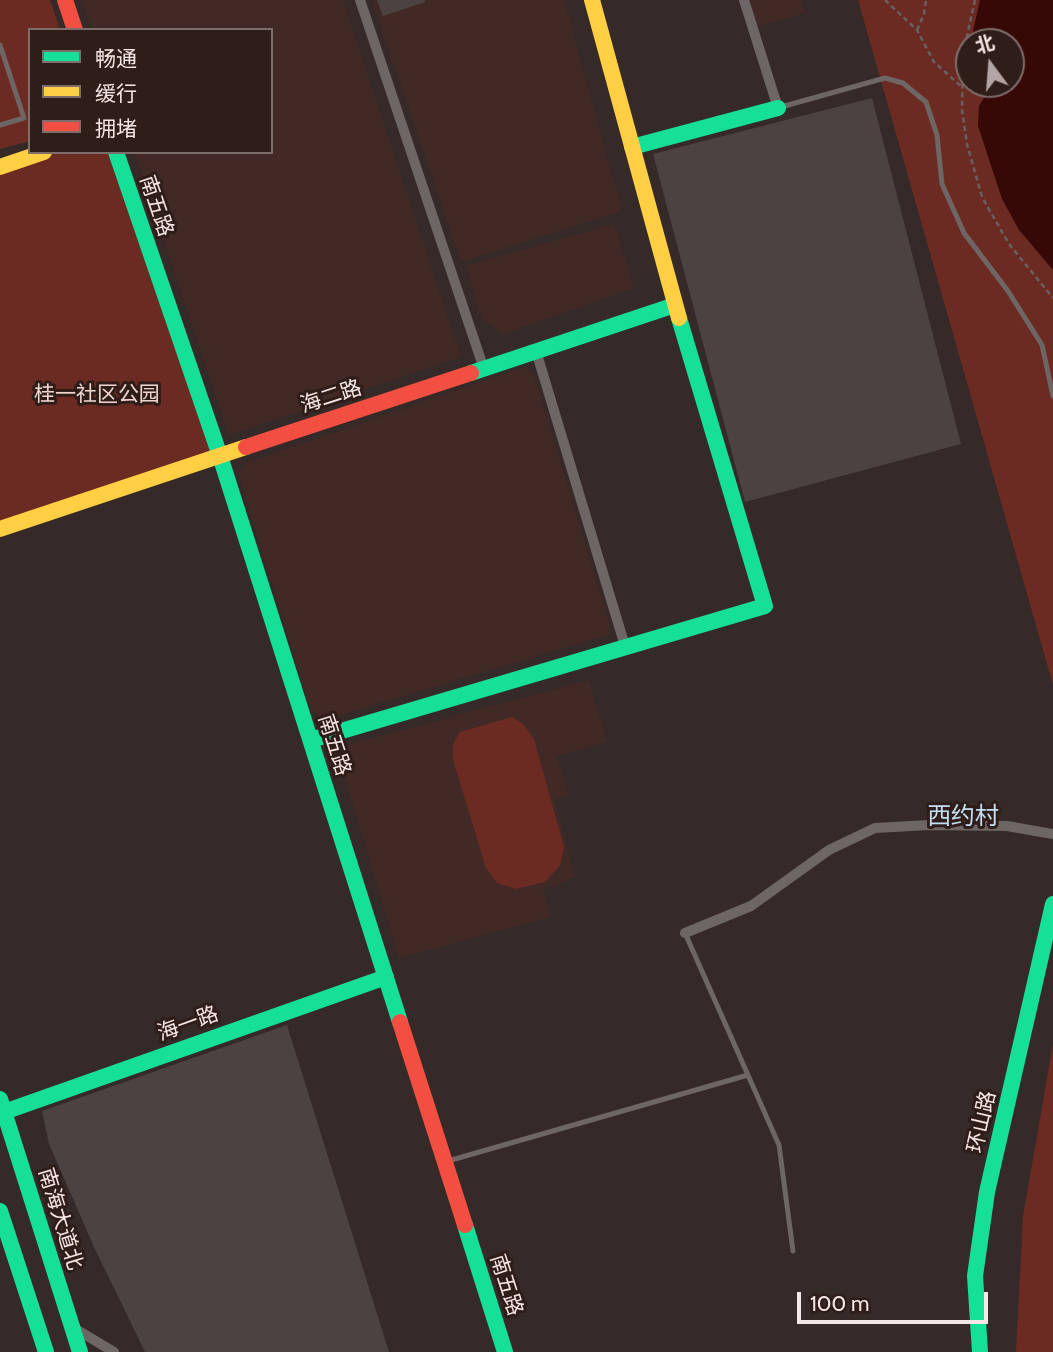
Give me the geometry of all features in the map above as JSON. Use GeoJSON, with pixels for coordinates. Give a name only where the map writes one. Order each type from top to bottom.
{"type":"FeatureCollection","features":[{"type":"Feature","properties":{"kind":"main road"},"geometry":{"type":"LineString","coordinates":[[65,0],[74,28]]}},
{"type":"Feature","properties":{"kind":"main road"},"geometry":{"type":"LineString","coordinates":[[311,740],[765,606],[676,305],[592,0]]}},
{"type":"Feature","properties":{"kind":"main road"},"geometry":{"type":"LineString","coordinates":[[632,147],[778,108]]}},
{"type":"Feature","properties":{"kind":"main road"},"geometry":{"type":"LineString","coordinates":[[0,167],[38,154]]}},
{"type":"Feature","properties":{"kind":"main road","name":"南五路"},"geometry":{"type":"LineString","coordinates":[[117,154],[220,456],[505,1352]]}},
{"type":"Feature","properties":{"kind":"main road","name":"海二路"},"geometry":{"type":"LineString","coordinates":[[0,529],[676,305]]}},
{"type":"Feature","properties":{"kind":"main road","name":"环山路"},"geometry":{"type":"LineString","coordinates":[[980,1352],[975,1276],[987,1192],[1053,904]]}},
{"type":"Feature","properties":{"kind":"main road","name":"海一路"},"geometry":{"type":"LineString","coordinates":[[2,1105],[386,976]]}},
{"type":"Feature","properties":{"kind":"main road","name":"南海大道北"},"geometry":{"type":"LineString","coordinates":[[2,1105],[80,1352]]}},
{"type":"Feature","properties":{"kind":"main road"},"geometry":{"type":"LineString","coordinates":[[0,1211],[46,1352]]}},
{"type":"Feature","properties":{"kind":"street"},"geometry":{"type":"LineString","coordinates":[[360,0],[484,369]]}},
{"type":"Feature","properties":{"kind":"street"},"geometry":{"type":"LineString","coordinates":[[744,0],[778,108]]}},
{"type":"Feature","properties":{"kind":"street"},"geometry":{"type":"LineString","coordinates":[[536,351],[625,646]]}},
{"type":"Feature","properties":{"kind":"street"},"geometry":{"type":"LineString","coordinates":[[685,933],[751,906],[829,850],[875,828],[929,825],[1007,826],[1053,834]]}},
{"type":"Feature","properties":{"kind":"street"},"geometry":{"type":"LineString","coordinates":[[72,1327],[114,1352]]}},
{"type":"Feature","properties":{"kind":"lane"},"geometry":{"type":"LineString","coordinates":[[0,45],[24,118],[0,125]]}},
{"type":"Feature","properties":{"kind":"lane"},"geometry":{"type":"LineString","coordinates":[[778,108],[885,78],[903,83],[926,102],[937,135],[942,184],[964,233],[1009,291],[1042,345],[1053,396]]}},
{"type":"Feature","properties":{"kind":"lane"},"geometry":{"type":"LineString","coordinates":[[685,933],[779,1145],[793,1251]]}},
{"type":"Feature","properties":{"kind":"lane"},"geometry":{"type":"LineString","coordinates":[[445,1162],[748,1075]]}},
{"type":"Feature","properties":{"kind":"path"},"geometry":{"type":"LineString","coordinates":[[885,0],[917,30],[934,62],[955,82]]}},
{"type":"Feature","properties":{"kind":"path"},"geometry":{"type":"LineString","coordinates":[[917,30],[924,14],[926,0]]}},
{"type":"Feature","properties":{"kind":"path"},"geometry":{"type":"LineString","coordinates":[[969,28],[975,0]]}},
{"type":"Feature","properties":{"kind":"path"},"geometry":{"type":"LineString","coordinates":[[962,98],[967,144],[982,197],[1009,244],[1053,298]]}},
{"type":"Feature","properties":{"kind":"shaded area"},"geometry":{"type":"Polygon","coordinates":[[[82,0],[343,0],[461,357],[229,435],[135,154],[273,154],[273,28],[91,28],[82,0]]]}},
{"type":"Feature","properties":{"kind":"shaded area"},"geometry":{"type":"Polygon","coordinates":[[[372,0],[564,0],[622,211],[461,262],[372,0]]]}},
{"type":"Feature","properties":{"kind":"shaded area"},"geometry":{"type":"Polygon","coordinates":[[[749,0],[801,0],[805,13],[757,27],[749,0]]]}},
{"type":"Feature","properties":{"kind":"shaded area"},"geometry":{"type":"Polygon","coordinates":[[[980,0],[1053,0],[1053,270],[1019,230],[1002,199],[978,126],[979,106],[984,98],[1025,98],[1025,28],[974,28],[980,0]]]}},
{"type":"Feature","properties":{"kind":"shaded area"},"geometry":{"type":"Polygon","coordinates":[[[614,224],[634,288],[503,334],[482,319],[466,266],[614,224]]]}},
{"type":"Feature","properties":{"kind":"shaded area"},"geometry":{"type":"Polygon","coordinates":[[[524,367],[533,372],[609,622],[610,634],[333,717],[311,712],[238,473],[246,463],[524,367]]]}},
{"type":"Feature","properties":{"kind":"shaded area"},"geometry":{"type":"Polygon","coordinates":[[[589,680],[607,742],[557,756],[569,795],[555,799],[575,877],[543,890],[550,917],[399,958],[336,748],[589,680]]]}},
{"type":"Feature","properties":{"kind":"green space"},"geometry":{"type":"Polygon","coordinates":[[[0,0],[50,0],[59,28],[28,28],[28,142],[0,149],[0,0]]]}},
{"type":"Feature","properties":{"kind":"green space"},"geometry":{"type":"Polygon","coordinates":[[[858,0],[1053,0],[1053,685],[858,0]]]}},
{"type":"Feature","properties":{"kind":"green space","name":"桂一社区公园"},"geometry":{"type":"Polygon","coordinates":[[[38,154],[117,154],[220,456],[0,529],[0,167],[38,154]]]}},
{"type":"Feature","properties":{"kind":"green space"},"geometry":{"type":"Polygon","coordinates":[[[512,717],[523,724],[534,739],[564,847],[560,865],[545,882],[516,889],[497,883],[486,868],[453,760],[453,745],[460,732],[512,717]]]}},
{"type":"Feature","properties":{"kind":"green space"},"geometry":{"type":"Polygon","coordinates":[[[1053,1044],[1053,1352],[1016,1352],[1023,1216],[1053,1044]]]}},
{"type":"Feature","properties":{"kind":"building"},"geometry":{"type":"Polygon","coordinates":[[[377,0],[425,0],[425,2],[383,16],[377,0]]]}},
{"type":"Feature","properties":{"kind":"building"},"geometry":{"type":"Polygon","coordinates":[[[872,98],[961,444],[745,502],[653,154],[872,98]]]}},
{"type":"Feature","properties":{"kind":"building"},"geometry":{"type":"Polygon","coordinates":[[[287,1025],[389,1352],[145,1352],[94,1247],[49,1144],[42,1111],[287,1025]]]}},
{"type":"Feature","properties":{"kind":"traffic: fast"},"geometry":{"type":"LineString","coordinates":[[632,147],[778,108]]}},
{"type":"Feature","properties":{"kind":"traffic: fast"},"geometry":{"type":"LineString","coordinates":[[117,154],[220,456],[400,1022]]}},
{"type":"Feature","properties":{"kind":"traffic: fast"},"geometry":{"type":"LineString","coordinates":[[471,373],[675,305]]}},
{"type":"Feature","properties":{"kind":"traffic: fast"},"geometry":{"type":"LineString","coordinates":[[311,740],[765,606],[679,318]]}},
{"type":"Feature","properties":{"kind":"traffic: fast"},"geometry":{"type":"LineString","coordinates":[[980,1352],[975,1276],[987,1192],[1053,904]]}},
{"type":"Feature","properties":{"kind":"traffic: fast"},"geometry":{"type":"LineString","coordinates":[[4,1112],[386,977]]}},
{"type":"Feature","properties":{"kind":"traffic: fast"},"geometry":{"type":"LineString","coordinates":[[0,1099],[80,1352]]}},
{"type":"Feature","properties":{"kind":"traffic: fast"},"geometry":{"type":"LineString","coordinates":[[0,1211],[46,1352]]}},
{"type":"Feature","properties":{"kind":"traffic: fast"},"geometry":{"type":"LineString","coordinates":[[465,1225],[505,1352]]}},
{"type":"Feature","properties":{"kind":"traffic: slow"},"geometry":{"type":"LineString","coordinates":[[592,0],[679,318]]}},
{"type":"Feature","properties":{"kind":"traffic: slow"},"geometry":{"type":"LineString","coordinates":[[0,167],[38,154]]}},
{"type":"Feature","properties":{"kind":"traffic: slow"},"geometry":{"type":"LineString","coordinates":[[0,529],[246,447]]}},
{"type":"Feature","properties":{"kind":"traffic: jam"},"geometry":{"type":"LineString","coordinates":[[65,0],[74,28]]}},
{"type":"Feature","properties":{"kind":"traffic: jam"},"geometry":{"type":"LineString","coordinates":[[246,447],[471,373]]}},
{"type":"Feature","properties":{"kind":"traffic: jam"},"geometry":{"type":"LineString","coordinates":[[400,1022],[465,1225]]}},
{"type":"Feature","properties":{"kind":"district","name":"西约村"},"geometry":{"type":"Point","coordinates":[963,817]}}]}
